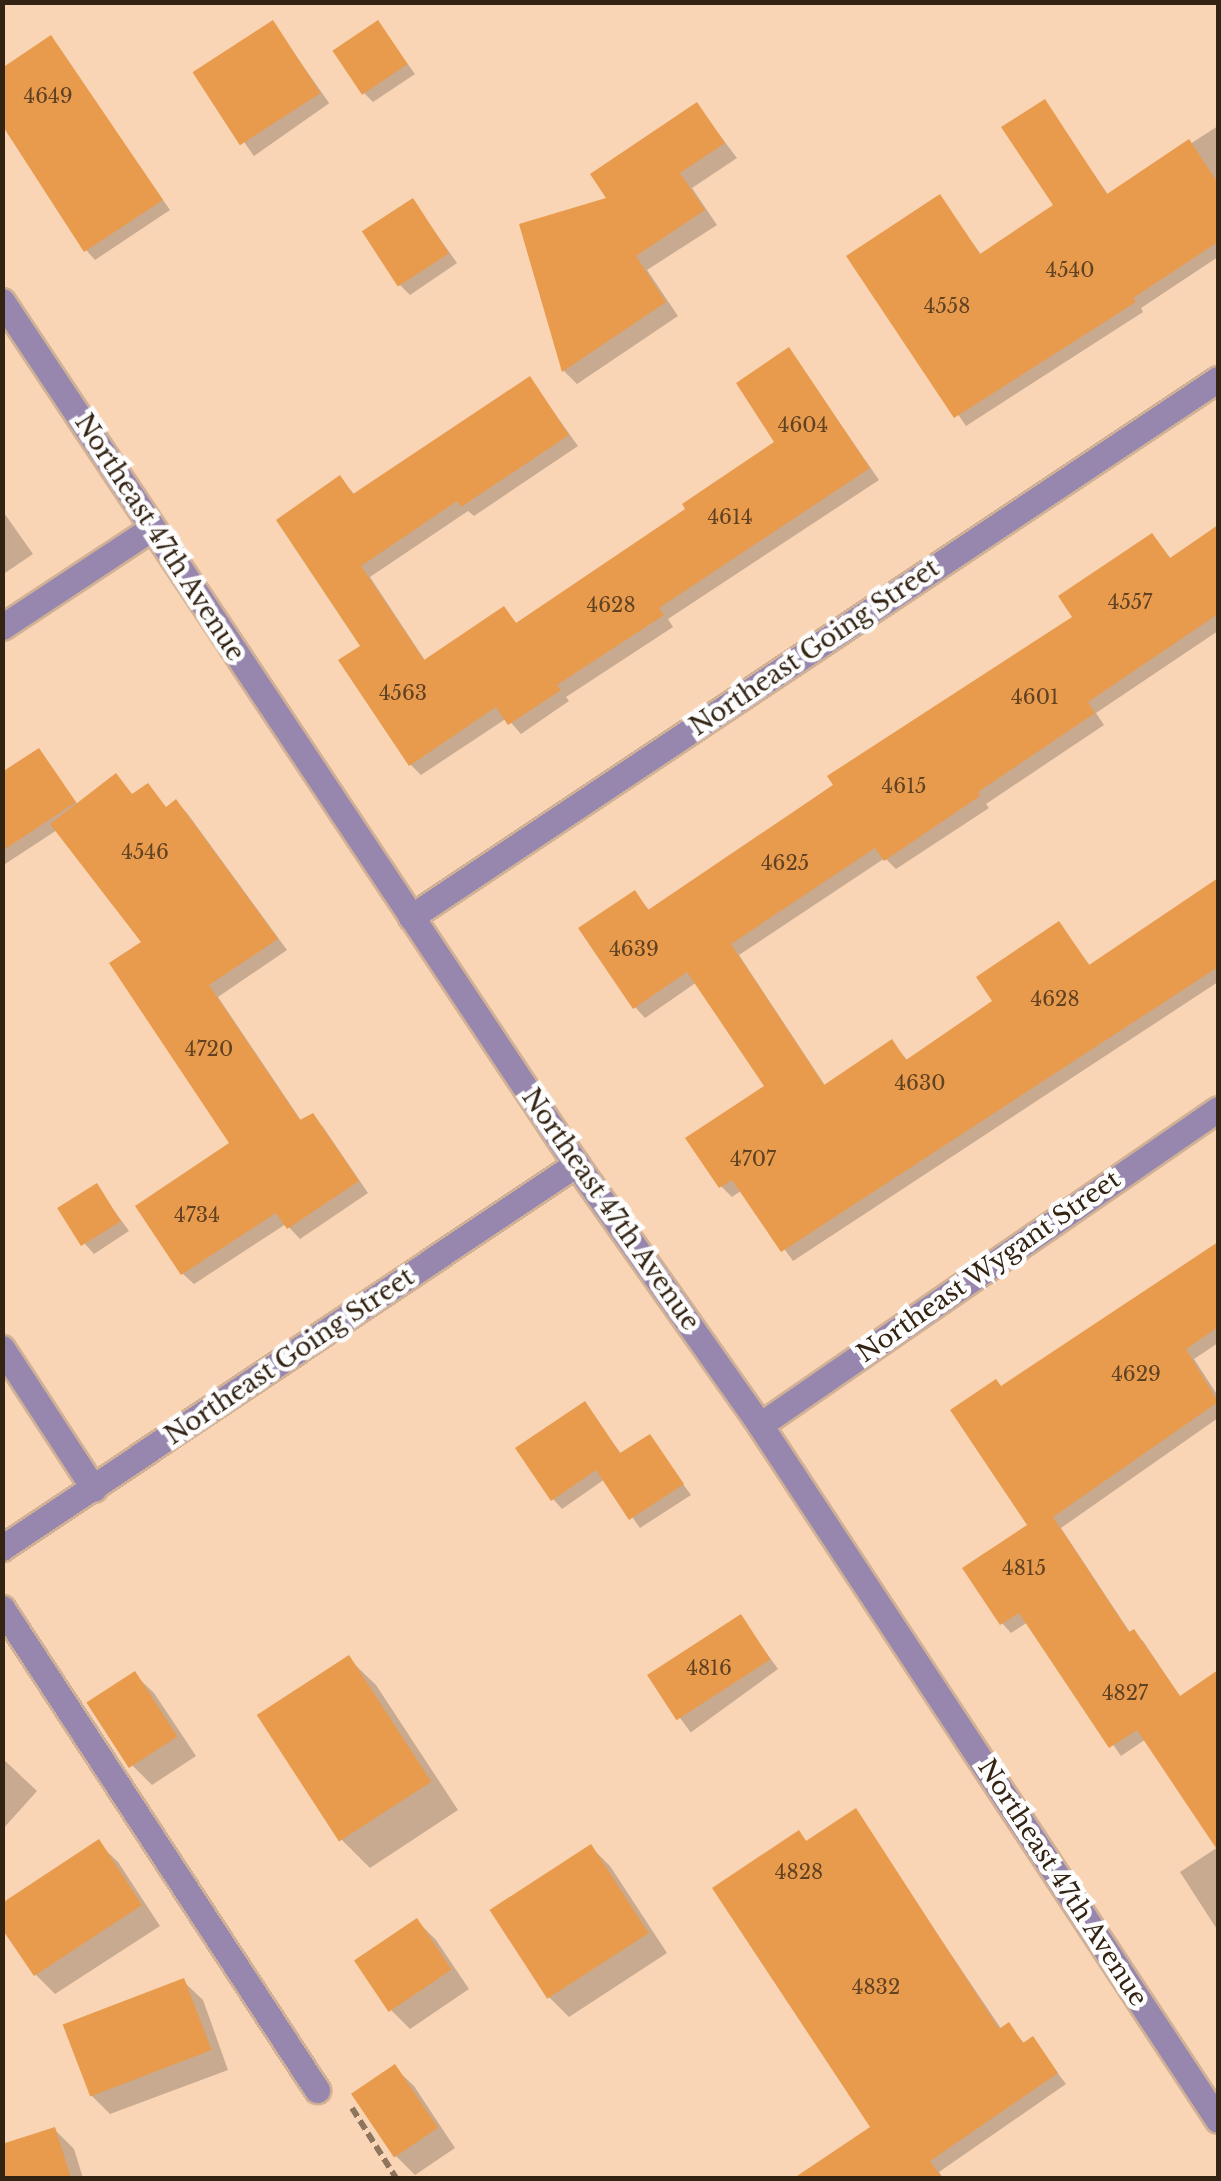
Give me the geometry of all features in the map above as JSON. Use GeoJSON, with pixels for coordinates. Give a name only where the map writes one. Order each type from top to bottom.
{"type":"FeatureCollection","features":[{"type":"Feature","properties":{"kind":"street","name":"Northeast 47th Avenue"},"geometry":{"type":"LineString","coordinates":[[2,301],[576,1164],[760,1425],[1218,2120]]}},
{"type":"Feature","properties":{"kind":"street","name":"Northeast Going Street"},"geometry":{"type":"LineString","coordinates":[[411,918],[1218,379]]}},
{"type":"Feature","properties":{"kind":"street"},"geometry":{"type":"LineString","coordinates":[[2,628],[152,528]]}},
{"type":"Feature","properties":{"kind":"street","name":"Northeast Wygant Street"},"geometry":{"type":"LineString","coordinates":[[760,1425],[1218,1109]]}},
{"type":"Feature","properties":{"kind":"street","name":"Northeast Going Street"},"geometry":{"type":"LineString","coordinates":[[2,1548],[576,1164]]}},
{"type":"Feature","properties":{"kind":"street"},"geometry":{"type":"LineString","coordinates":[[2,1348],[94,1489]]}},
{"type":"Feature","properties":{"kind":"street"},"geometry":{"type":"LineString","coordinates":[[2,1608],[317,2090]]}},
{"type":"Feature","properties":{"kind":"path"},"geometry":{"type":"LineString","coordinates":[[317,2090],[346,2098],[396,2178]]}},
{"type":"Feature","properties":{"kind":"building"},"geometry":{"type":"Polygon","coordinates":[[[273,20],[320,93],[240,145],[192,72],[273,20]]]}},
{"type":"Feature","properties":{"kind":"building"},"geometry":{"type":"Polygon","coordinates":[[[378,20],[408,64],[362,95],[332,51],[378,20]]]}},
{"type":"Feature","properties":{"kind":"building"},"geometry":{"type":"Polygon","coordinates":[[[51,35],[163,200],[84,252],[2,125],[2,68],[51,35]]]}},
{"type":"Feature","properties":{"kind":"building"},"geometry":{"type":"Polygon","coordinates":[[[1045,99],[1107,194],[1189,139],[1218,183],[1218,242],[1133,298],[1136,302],[954,418],[846,256],[940,194],[980,254],[1053,205],[1001,127],[1045,99]]]}},
{"type":"Feature","properties":{"kind":"building"},"geometry":{"type":"Polygon","coordinates":[[[697,102],[725,143],[680,173],[705,210],[636,256],[666,302],[562,372],[519,224],[606,198],[590,174],[697,102]]]}},
{"type":"Feature","properties":{"kind":"building"},"geometry":{"type":"Polygon","coordinates":[[[413,198],[449,253],[398,287],[362,231],[413,198]]]}},
{"type":"Feature","properties":{"kind":"building"},"geometry":{"type":"Polygon","coordinates":[[[789,347],[870,468],[659,608],[664,615],[557,685],[561,690],[508,725],[496,707],[409,766],[338,660],[360,646],[276,520],[340,475],[353,494],[530,376],[569,435],[461,507],[457,501],[361,566],[424,660],[504,606],[516,623],[685,509],[682,504],[774,442],[736,383],[789,347]]]}},
{"type":"Feature","properties":{"kind":"building"},"geometry":{"type":"Polygon","coordinates":[[[1218,525],[1218,614],[1088,702],[1095,713],[978,792],[980,796],[884,861],[875,848],[731,944],[824,1085],[892,1039],[906,1060],[992,1001],[976,977],[1059,921],[1089,965],[1218,878],[1218,967],[781,1252],[732,1180],[719,1188],[685,1138],[764,1086],[687,972],[633,1009],[578,928],[635,890],[648,910],[833,785],[827,776],[1072,617],[1058,596],[1152,533],[1170,558],[1218,525]]]}},
{"type":"Feature","properties":{"kind":"building"},"geometry":{"type":"Polygon","coordinates":[[[39,748],[76,802],[2,851],[2,772],[39,748]]]}},
{"type":"Feature","properties":{"kind":"building"},"geometry":{"type":"Polygon","coordinates":[[[116,773],[132,794],[148,783],[166,807],[176,799],[278,939],[209,985],[300,1120],[313,1113],[359,1181],[287,1229],[276,1213],[181,1275],[135,1206],[229,1143],[109,963],[141,942],[50,824],[116,773]]]}},
{"type":"Feature","properties":{"kind":"building"},"geometry":{"type":"Polygon","coordinates":[[[97,1183],[121,1221],[81,1246],[57,1208],[97,1183]]]}},
{"type":"Feature","properties":{"kind":"building"},"geometry":{"type":"Polygon","coordinates":[[[1218,1242],[1218,1327],[1186,1349],[1218,1402],[1053,1517],[1129,1632],[1134,1629],[1180,1696],[1218,1670],[1218,1851],[1137,1730],[1109,1748],[1019,1613],[1000,1625],[962,1568],[1027,1525],[950,1410],[996,1379],[1001,1386],[1218,1242]]]}},
{"type":"Feature","properties":{"kind":"building"},"geometry":{"type":"Polygon","coordinates":[[[585,1401],[620,1453],[650,1434],[684,1484],[629,1520],[596,1470],[551,1501],[515,1448],[585,1401]]]}},
{"type":"Feature","properties":{"kind":"building"},"geometry":{"type":"Polygon","coordinates":[[[741,1614],[770,1659],[676,1720],[647,1675],[741,1614]]]}},
{"type":"Feature","properties":{"kind":"building"},"geometry":{"type":"Polygon","coordinates":[[[349,1655],[431,1782],[339,1842],[257,1715],[349,1655]]]}},
{"type":"Feature","properties":{"kind":"building"},"geometry":{"type":"Polygon","coordinates":[[[135,1671],[177,1736],[129,1768],[86,1703],[135,1671]]]}},
{"type":"Feature","properties":{"kind":"building"},"geometry":{"type":"Polygon","coordinates":[[[856,1808],[999,2029],[1009,2022],[1023,2043],[1033,2036],[1058,2073],[930,2161],[942,2178],[794,2178],[870,2127],[712,1888],[799,1830],[806,1841],[856,1808]]]}},
{"type":"Feature","properties":{"kind":"building"},"geometry":{"type":"Polygon","coordinates":[[[99,1839],[142,1905],[34,1976],[2,1929],[2,1903],[99,1839]]]}},
{"type":"Feature","properties":{"kind":"building"},"geometry":{"type":"Polygon","coordinates":[[[591,1844],[649,1933],[547,1999],[490,1910],[591,1844]]]}},
{"type":"Feature","properties":{"kind":"building"},"geometry":{"type":"Polygon","coordinates":[[[417,1918],[452,1969],[389,2012],[354,1960],[417,1918]]]}},
{"type":"Feature","properties":{"kind":"building"},"geometry":{"type":"Polygon","coordinates":[[[184,1978],[212,2050],[90,2096],[63,2025],[184,1978]]]}},
{"type":"Feature","properties":{"kind":"building"},"geometry":{"type":"Polygon","coordinates":[[[395,2064],[438,2128],[394,2157],[351,2094],[395,2064]]]}},
{"type":"Feature","properties":{"kind":"building"},"geometry":{"type":"Polygon","coordinates":[[[55,2127],[71,2178],[2,2178],[2,2144],[55,2127]]]}}]}
